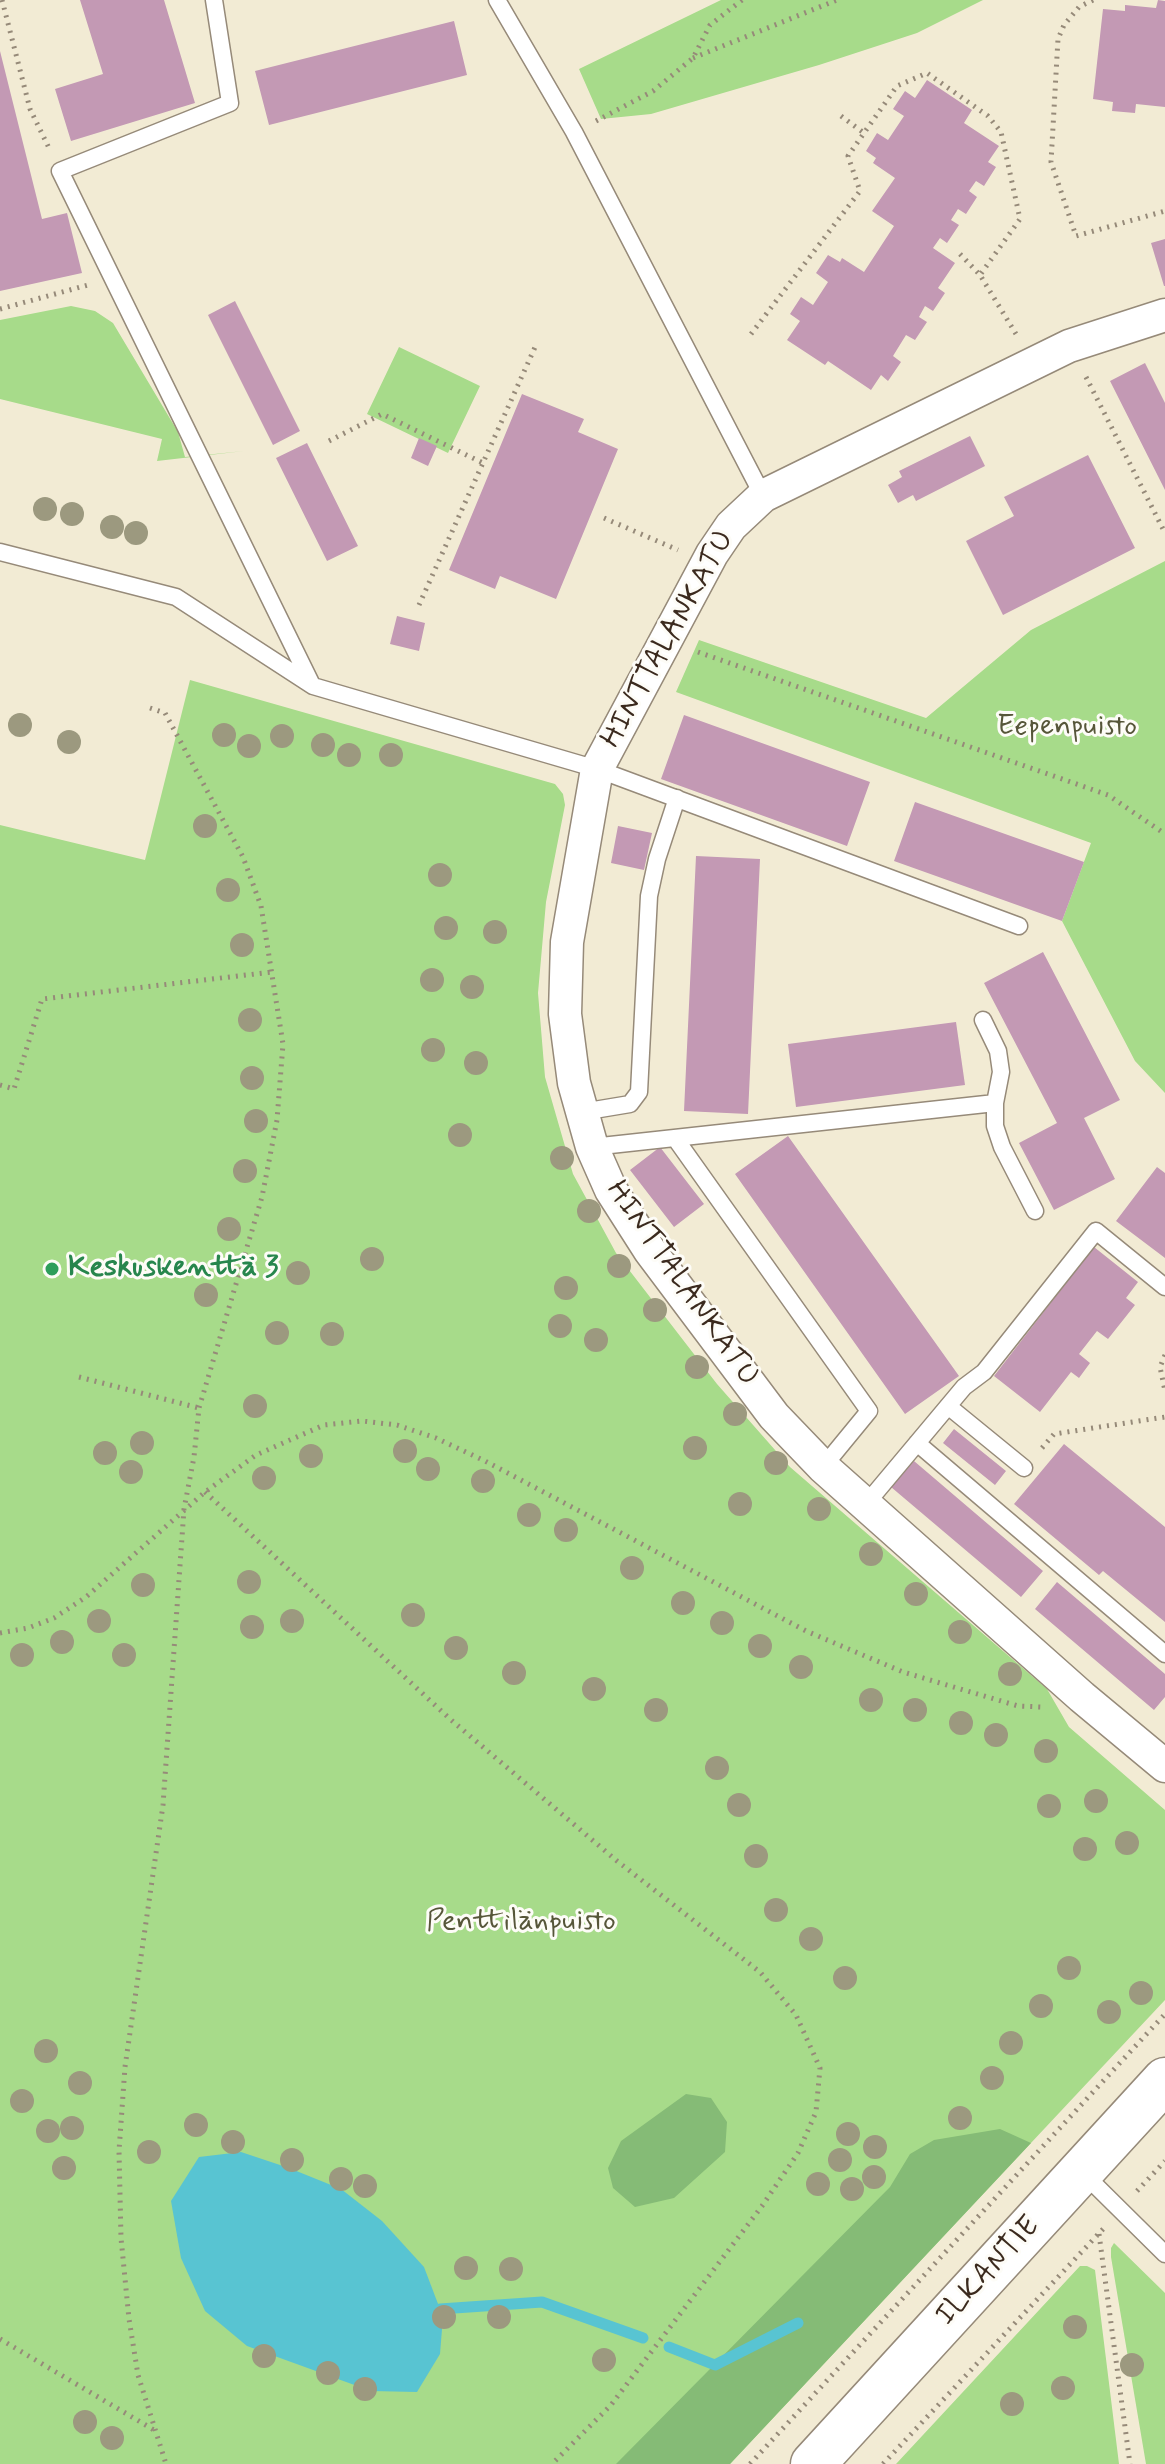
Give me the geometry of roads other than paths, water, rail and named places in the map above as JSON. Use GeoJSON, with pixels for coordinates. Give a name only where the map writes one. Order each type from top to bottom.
{"type":"FeatureCollection","features":[{"type":"Feature","properties":{"kind":"main road","name":"ILKANTIE"},"geometry":{"type":"LineString","coordinates":[[813,2464],[1165,2080]]}},
{"type":"Feature","properties":{"kind":"street","name":"HINTTALANKATU"},"geometry":{"type":"LineString","coordinates":[[1165,315],[1069,346],[763,496],[731,526],[597,769],[567,942],[565,1014],[574,1083],[592,1147],[611,1190],[650,1251],[774,1416],[823,1467],[1082,1697],[1165,1766]]}},
{"type":"Feature","properties":{"kind":"lane"},"geometry":{"type":"LineString","coordinates":[[214,0],[230,103],[60,171],[313,686]]}},
{"type":"Feature","properties":{"kind":"lane"},"geometry":{"type":"LineString","coordinates":[[497,0],[574,132],[763,496]]}},
{"type":"Feature","properties":{"kind":"lane"},"geometry":{"type":"LineString","coordinates":[[0,552],[176,597],[313,686],[597,769],[1019,926]]}},
{"type":"Feature","properties":{"kind":"lane"},"geometry":{"type":"LineString","coordinates":[[582,1112],[630,1104],[639,1092],[649,896],[657,859],[677,798]]}},
{"type":"Feature","properties":{"kind":"lane"},"geometry":{"type":"LineString","coordinates":[[983,1020],[998,1051],[1001,1072],[995,1103],[995,1126],[1002,1147],[1035,1211]]}},
{"type":"Feature","properties":{"kind":"lane"},"geometry":{"type":"LineString","coordinates":[[592,1147],[995,1103]]}},
{"type":"Feature","properties":{"kind":"lane"},"geometry":{"type":"LineString","coordinates":[[675,1138],[869,1411],[823,1467]]}},
{"type":"Feature","properties":{"kind":"lane"},"geometry":{"type":"LineString","coordinates":[[866,1504],[964,1387],[984,1372],[1096,1231],[1165,1287]]}},
{"type":"Feature","properties":{"kind":"lane"},"geometry":{"type":"LineString","coordinates":[[948,1406],[1024,1468]]}},
{"type":"Feature","properties":{"kind":"lane"},"geometry":{"type":"LineString","coordinates":[[917,1443],[1165,1654]]}},
{"type":"Feature","properties":{"kind":"lane"},"geometry":{"type":"LineString","coordinates":[[1081,2172],[1165,2254]]}},
{"type":"Feature","properties":{"kind":"water"},"geometry":{"type":"Polygon","coordinates":[[[241,2152],[341,2189],[382,2221],[424,2267],[443,2317],[440,2354],[417,2392],[371,2391],[247,2346],[205,2311],[181,2258],[171,2201],[199,2157],[241,2152]]]}},
{"type":"Feature","properties":{"kind":"waterway"},"geometry":{"type":"LineString","coordinates":[[440,2309],[542,2302],[643,2338]]}},
{"type":"Feature","properties":{"kind":"waterway"},"geometry":{"type":"LineString","coordinates":[[669,2347],[715,2365],[798,2323]]}},
{"type":"Feature","properties":{"kind":"place","name":"Keskuskenttä 3"},"geometry":{"type":"Point","coordinates":[52,1269]}},
{"type":"Feature","properties":{"kind":"park label","name":"Eepenpuisto"},"geometry":{"type":"Point","coordinates":[1067,728]}},
{"type":"Feature","properties":{"kind":"park label","name":"Penttilänpuisto"},"geometry":{"type":"Point","coordinates":[521,1923]}}]}
